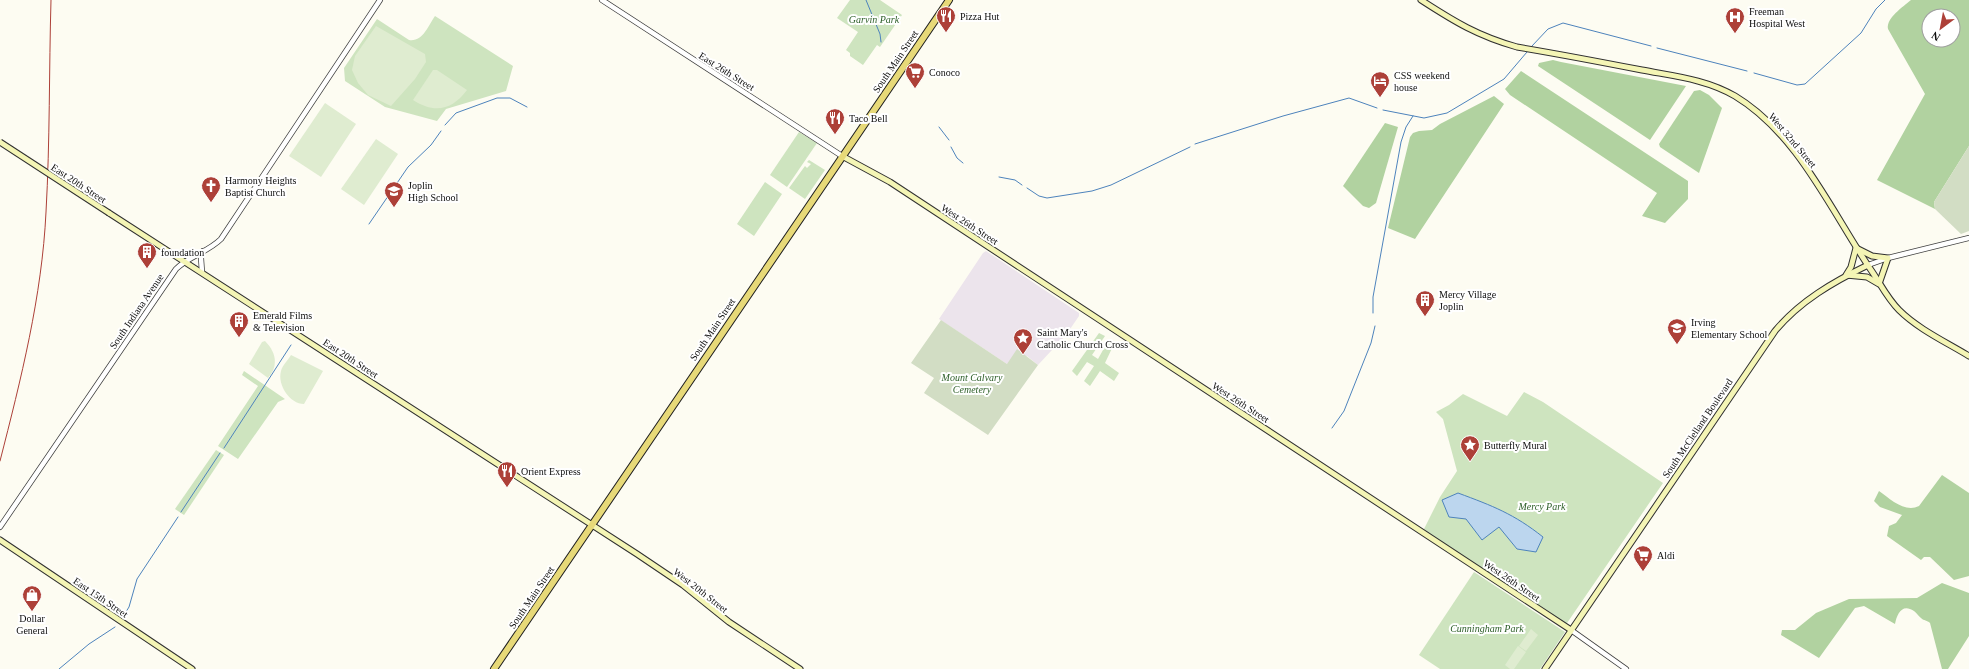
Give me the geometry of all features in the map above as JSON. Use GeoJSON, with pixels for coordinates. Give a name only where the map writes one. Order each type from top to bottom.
{"type":"FeatureCollection","features":[{"type":"Feature","properties":{"kind":"main road","name":"South Main Street"},"geometry":{"type":"LineString","coordinates":[[494,669],[949,0]]}},
{"type":"Feature","properties":{"kind":"main road","name":"West 32nd Street"},"geometry":{"type":"LineString","coordinates":[[1421,0],[1464,28],[1496,41],[1691,79],[1734,95],[1766,120],[1796,154],[1879,284],[1898,309],[1969,356]]}},
{"type":"Feature","properties":{"kind":"main road","name":"East 20th Street"},"geometry":{"type":"LineString","coordinates":[[0,142],[185,260],[591,525]]}},
{"type":"Feature","properties":{"kind":"main road","name":"West 26th Street"},"geometry":{"type":"LineString","coordinates":[[842,156],[896,186],[1572,630]]}},
{"type":"Feature","properties":{"kind":"main road"},"geometry":{"type":"LineString","coordinates":[[1856,248],[1872,256],[1888,258],[1879,284],[1867,277],[1846,275],[1851,267],[1856,248]]}},
{"type":"Feature","properties":{"kind":"main road","name":"South McClelland Boulevard"},"geometry":{"type":"LineString","coordinates":[[1545,669],[1775,331],[1791,314],[1815,294],[1846,275],[1868,265]]}},
{"type":"Feature","properties":{"kind":"main road","name":"West 20th Street"},"geometry":{"type":"LineString","coordinates":[[591,525],[683,586],[729,622],[800,669]]}},
{"type":"Feature","properties":{"kind":"main road","name":"East 15th Street"},"geometry":{"type":"LineString","coordinates":[[0,540],[192,669]]}},
{"type":"Feature","properties":{"kind":"street","name":"South Indiana Avenue"},"geometry":{"type":"LineString","coordinates":[[0,527],[167,280],[185,260],[211,248],[221,238],[380,0]]}},
{"type":"Feature","properties":{"kind":"street","name":"East 26th Street"},"geometry":{"type":"LineString","coordinates":[[602,0],[842,156]]}},
{"type":"Feature","properties":{"kind":"street"},"geometry":{"type":"LineString","coordinates":[[1868,265],[1888,258],[1969,238]]}},
{"type":"Feature","properties":{"kind":"street"},"geometry":{"type":"LineString","coordinates":[[202,272],[201,258],[203,251]]}},
{"type":"Feature","properties":{"kind":"street","name":"West 26th Street"},"geometry":{"type":"LineString","coordinates":[[1572,630],[1626,669]]}},
{"type":"Feature","properties":{"kind":"shaded area"},"geometry":{"type":"Polygon","coordinates":[[[986,251],[1079,313],[1079,316],[1066,335],[1038,365],[1027,356],[1007,364],[939,319],[983,253],[986,251]]]}},
{"type":"Feature","properties":{"kind":"green space","name":"Garvin Park"},"geometry":{"type":"Polygon","coordinates":[[[850,0],[880,0],[902,15],[880,47],[877,45],[863,65],[850,56],[850,53],[846,50],[858,32],[837,18],[850,0]]]}},
{"type":"Feature","properties":{"kind":"green space"},"geometry":{"type":"Polygon","coordinates":[[[1911,0],[1969,0],[1969,146],[1934,202],[1935,209],[1877,180],[1925,94],[1888,29],[1888,25],[1892,17],[1911,0]]]}},
{"type":"Feature","properties":{"kind":"green space"},"geometry":{"type":"Polygon","coordinates":[[[435,16],[513,66],[506,91],[446,109],[437,121],[385,107],[345,81],[344,68],[377,19],[409,40],[414,40],[422,36],[435,16]]]}},
{"type":"Feature","properties":{"kind":"green space"},"geometry":{"type":"Polygon","coordinates":[[[376,26],[425,54],[426,62],[415,79],[391,106],[368,95],[358,83],[352,70],[355,56],[376,26]]]}},
{"type":"Feature","properties":{"kind":"green space"},"geometry":{"type":"Polygon","coordinates":[[[1553,60],[1686,86],[1650,140],[1538,66],[1539,63],[1553,60]]]}},
{"type":"Feature","properties":{"kind":"green space"},"geometry":{"type":"Polygon","coordinates":[[[433,70],[437,70],[467,90],[455,102],[443,108],[429,107],[413,100],[433,70]]]}},
{"type":"Feature","properties":{"kind":"green space"},"geometry":{"type":"Polygon","coordinates":[[[1521,71],[1688,181],[1688,199],[1665,223],[1642,216],[1657,193],[1510,95],[1505,89],[1521,71]]]}},
{"type":"Feature","properties":{"kind":"green space"},"geometry":{"type":"Polygon","coordinates":[[[1700,90],[1709,95],[1722,108],[1699,173],[1660,147],[1659,144],[1694,91],[1700,90]]]}},
{"type":"Feature","properties":{"kind":"green space"},"geometry":{"type":"Polygon","coordinates":[[[1494,96],[1504,104],[1415,239],[1388,228],[1410,137],[1413,133],[1432,130],[1440,124],[1494,96]]]}},
{"type":"Feature","properties":{"kind":"green space"},"geometry":{"type":"Polygon","coordinates":[[[325,103],[356,124],[321,177],[289,156],[325,103]]]}},
{"type":"Feature","properties":{"kind":"green space"},"geometry":{"type":"Polygon","coordinates":[[[1385,123],[1398,127],[1376,203],[1369,208],[1363,206],[1343,186],[1385,123]]]}},
{"type":"Feature","properties":{"kind":"green space"},"geometry":{"type":"Polygon","coordinates":[[[799,132],[817,143],[787,187],[770,175],[799,132]]]}},
{"type":"Feature","properties":{"kind":"green space"},"geometry":{"type":"Polygon","coordinates":[[[376,139],[398,154],[364,205],[341,189],[376,139]]]}},
{"type":"Feature","properties":{"kind":"green space"},"geometry":{"type":"Polygon","coordinates":[[[1969,146],[1969,231],[1961,234],[1935,209],[1934,202],[1969,146]]]}},
{"type":"Feature","properties":{"kind":"green space"},"geometry":{"type":"Polygon","coordinates":[[[809,160],[825,170],[805,199],[789,188],[805,166],[807,168],[811,164],[807,162],[809,160]]]}},
{"type":"Feature","properties":{"kind":"green space"},"geometry":{"type":"Polygon","coordinates":[[[765,182],[782,194],[754,236],[737,224],[765,182]]]}},
{"type":"Feature","properties":{"kind":"green space","name":"Mount Calvary Cemetery"},"geometry":{"type":"Polygon","coordinates":[[[941,320],[1007,364],[1017,349],[1038,365],[988,435],[924,393],[934,378],[911,363],[941,320]]]}},
{"type":"Feature","properties":{"kind":"green space"},"geometry":{"type":"Polygon","coordinates":[[[1099,333],[1105,336],[1092,355],[1098,359],[1108,341],[1114,344],[1105,363],[1119,373],[1114,381],[1100,371],[1090,386],[1084,381],[1094,366],[1087,362],[1077,376],[1072,371],[1099,333]]]}},
{"type":"Feature","properties":{"kind":"green space"},"geometry":{"type":"Polygon","coordinates":[[[265,341],[272,350],[275,359],[274,369],[268,378],[249,364],[262,342],[265,341]]]}},
{"type":"Feature","properties":{"kind":"green space"},"geometry":{"type":"Polygon","coordinates":[[[291,355],[323,371],[304,404],[294,401],[286,393],[281,382],[280,376],[282,369],[291,355]]]}},
{"type":"Feature","properties":{"kind":"green space"},"geometry":{"type":"Polygon","coordinates":[[[244,371],[285,399],[278,402],[238,459],[218,446],[258,386],[242,375],[244,371]]]}},
{"type":"Feature","properties":{"kind":"green space","name":"Mercy Park"},"geometry":{"type":"Polygon","coordinates":[[[1524,392],[1543,402],[1663,483],[1565,626],[1423,531],[1440,497],[1457,471],[1443,419],[1436,412],[1449,405],[1463,394],[1507,416],[1524,392]]]}},
{"type":"Feature","properties":{"kind":"green space"},"geometry":{"type":"Polygon","coordinates":[[[216,450],[224,455],[184,515],[175,509],[216,450]]]}},
{"type":"Feature","properties":{"kind":"green space"},"geometry":{"type":"Polygon","coordinates":[[[1942,475],[1969,493],[1969,576],[1954,580],[1930,557],[1924,557],[1921,560],[1887,536],[1889,526],[1896,523],[1902,515],[1880,507],[1874,501],[1879,491],[1898,504],[1908,508],[1914,508],[1919,506],[1942,475]]]}},
{"type":"Feature","properties":{"kind":"green space","name":"Cunningham Park"},"geometry":{"type":"Polygon","coordinates":[[[1474,572],[1565,632],[1540,669],[1440,669],[1419,655],[1474,572]]]}},
{"type":"Feature","properties":{"kind":"green space"},"geometry":{"type":"Polygon","coordinates":[[[1942,583],[1969,593],[1969,636],[1948,669],[1942,669],[1930,623],[1922,619],[1915,612],[1906,608],[1899,613],[1895,624],[1864,606],[1855,608],[1819,658],[1781,635],[1782,630],[1795,630],[1816,613],[1849,599],[1917,598],[1942,583]]]}},
{"type":"Feature","properties":{"kind":"green space"},"geometry":{"type":"Polygon","coordinates":[[[1531,629],[1538,635],[1526,651],[1519,646],[1531,629]]]}},
{"type":"Feature","properties":{"kind":"green space"},"geometry":{"type":"Polygon","coordinates":[[[1518,646],[1526,652],[1514,669],[1510,669],[1505,665],[1518,646]]]}},
{"type":"Feature","properties":{"kind":"water"},"geometry":{"type":"Polygon","coordinates":[[[1458,493],[1513,516],[1543,537],[1536,552],[1517,549],[1499,527],[1482,540],[1466,519],[1449,517],[1442,500],[1458,493]]]}},
{"type":"Feature","properties":{"kind":"waterway"},"geometry":{"type":"LineString","coordinates":[[866,0],[880,34],[881,42]]}},
{"type":"Feature","properties":{"kind":"waterway"},"geometry":{"type":"LineString","coordinates":[[1754,73],[1797,85],[1805,84],[1861,33],[1876,9],[1885,0]]}},
{"type":"Feature","properties":{"kind":"waterway"},"geometry":{"type":"LineString","coordinates":[[1532,46],[1548,29],[1563,23],[1651,46]]}},
{"type":"Feature","properties":{"kind":"waterway"},"geometry":{"type":"LineString","coordinates":[[1657,48],[1747,71]]}},
{"type":"Feature","properties":{"kind":"waterway"},"geometry":{"type":"LineString","coordinates":[[1383,110],[1424,118],[1447,113],[1504,79],[1527,52]]}},
{"type":"Feature","properties":{"kind":"waterway"},"geometry":{"type":"LineString","coordinates":[[445,125],[456,113],[497,98],[510,98],[527,107]]}},
{"type":"Feature","properties":{"kind":"waterway"},"geometry":{"type":"LineString","coordinates":[[1195,144],[1283,116],[1349,98],[1377,108]]}},
{"type":"Feature","properties":{"kind":"waterway"},"geometry":{"type":"LineString","coordinates":[[1373,313],[1373,297],[1401,142],[1406,127],[1413,116]]}},
{"type":"Feature","properties":{"kind":"waterway"},"geometry":{"type":"LineString","coordinates":[[939,127],[949,140]]}},
{"type":"Feature","properties":{"kind":"waterway"},"geometry":{"type":"LineString","coordinates":[[369,224],[408,167],[431,145],[441,131]]}},
{"type":"Feature","properties":{"kind":"waterway"},"geometry":{"type":"LineString","coordinates":[[951,147],[957,158],[963,163]]}},
{"type":"Feature","properties":{"kind":"waterway"},"geometry":{"type":"LineString","coordinates":[[1027,188],[1039,196],[1047,198],[1092,191],[1111,185],[1190,147]]}},
{"type":"Feature","properties":{"kind":"waterway"},"geometry":{"type":"LineString","coordinates":[[999,177],[1015,180],[1022,185]]}},
{"type":"Feature","properties":{"kind":"waterway"},"geometry":{"type":"LineString","coordinates":[[1332,428],[1344,411],[1371,343],[1375,326]]}},
{"type":"Feature","properties":{"kind":"waterway"},"geometry":{"type":"LineString","coordinates":[[224,448],[291,345]]}},
{"type":"Feature","properties":{"kind":"waterway"},"geometry":{"type":"LineString","coordinates":[[181,512],[220,453]]}},
{"type":"Feature","properties":{"kind":"waterway"},"geometry":{"type":"LineString","coordinates":[[124,615],[129,607],[137,579],[178,517]]}},
{"type":"Feature","properties":{"kind":"waterway"},"geometry":{"type":"LineString","coordinates":[[59,669],[89,644],[115,627]]}},
{"type":"Feature","properties":{"kind":"railway"},"geometry":{"type":"LineString","coordinates":[[0,461],[23,368],[35,306],[44,243],[48,159],[51,0]]}},
{"type":"Feature","properties":{"kind":"place","name":"Pizza Hut"},"geometry":{"type":"Point","coordinates":[946,33]}},
{"type":"Feature","properties":{"kind":"place","name":"Freeman Hospital West"},"geometry":{"type":"Point","coordinates":[1735,34]}},
{"type":"Feature","properties":{"kind":"place","name":"Conoco"},"geometry":{"type":"Point","coordinates":[915,89]}},
{"type":"Feature","properties":{"kind":"place","name":"CSS weekend house"},"geometry":{"type":"Point","coordinates":[1380,98]}},
{"type":"Feature","properties":{"kind":"place","name":"Taco Bell"},"geometry":{"type":"Point","coordinates":[835,135]}},
{"type":"Feature","properties":{"kind":"place","name":"Harmony Heights Baptist Church"},"geometry":{"type":"Point","coordinates":[211,203]}},
{"type":"Feature","properties":{"kind":"place","name":"Joplin High School"},"geometry":{"type":"Point","coordinates":[394,208]}},
{"type":"Feature","properties":{"kind":"place","name":"foundation"},"geometry":{"type":"Point","coordinates":[147,269]}},
{"type":"Feature","properties":{"kind":"place","name":"Mercy Village Joplin"},"geometry":{"type":"Point","coordinates":[1425,317]}},
{"type":"Feature","properties":{"kind":"place","name":"Emerald Films & Television"},"geometry":{"type":"Point","coordinates":[239,338]}},
{"type":"Feature","properties":{"kind":"place","name":"Irving Elementary School"},"geometry":{"type":"Point","coordinates":[1677,345]}},
{"type":"Feature","properties":{"kind":"place","name":"Saint Mary's Catholic Church Cross"},"geometry":{"type":"Point","coordinates":[1023,355]}},
{"type":"Feature","properties":{"kind":"place","name":"Butterfly Mural"},"geometry":{"type":"Point","coordinates":[1470,462]}},
{"type":"Feature","properties":{"kind":"place","name":"Orient Express"},"geometry":{"type":"Point","coordinates":[507,488]}},
{"type":"Feature","properties":{"kind":"place","name":"Aldi"},"geometry":{"type":"Point","coordinates":[1643,572]}},
{"type":"Feature","properties":{"kind":"place","name":"Dollar General"},"geometry":{"type":"Point","coordinates":[32,612]}}]}
